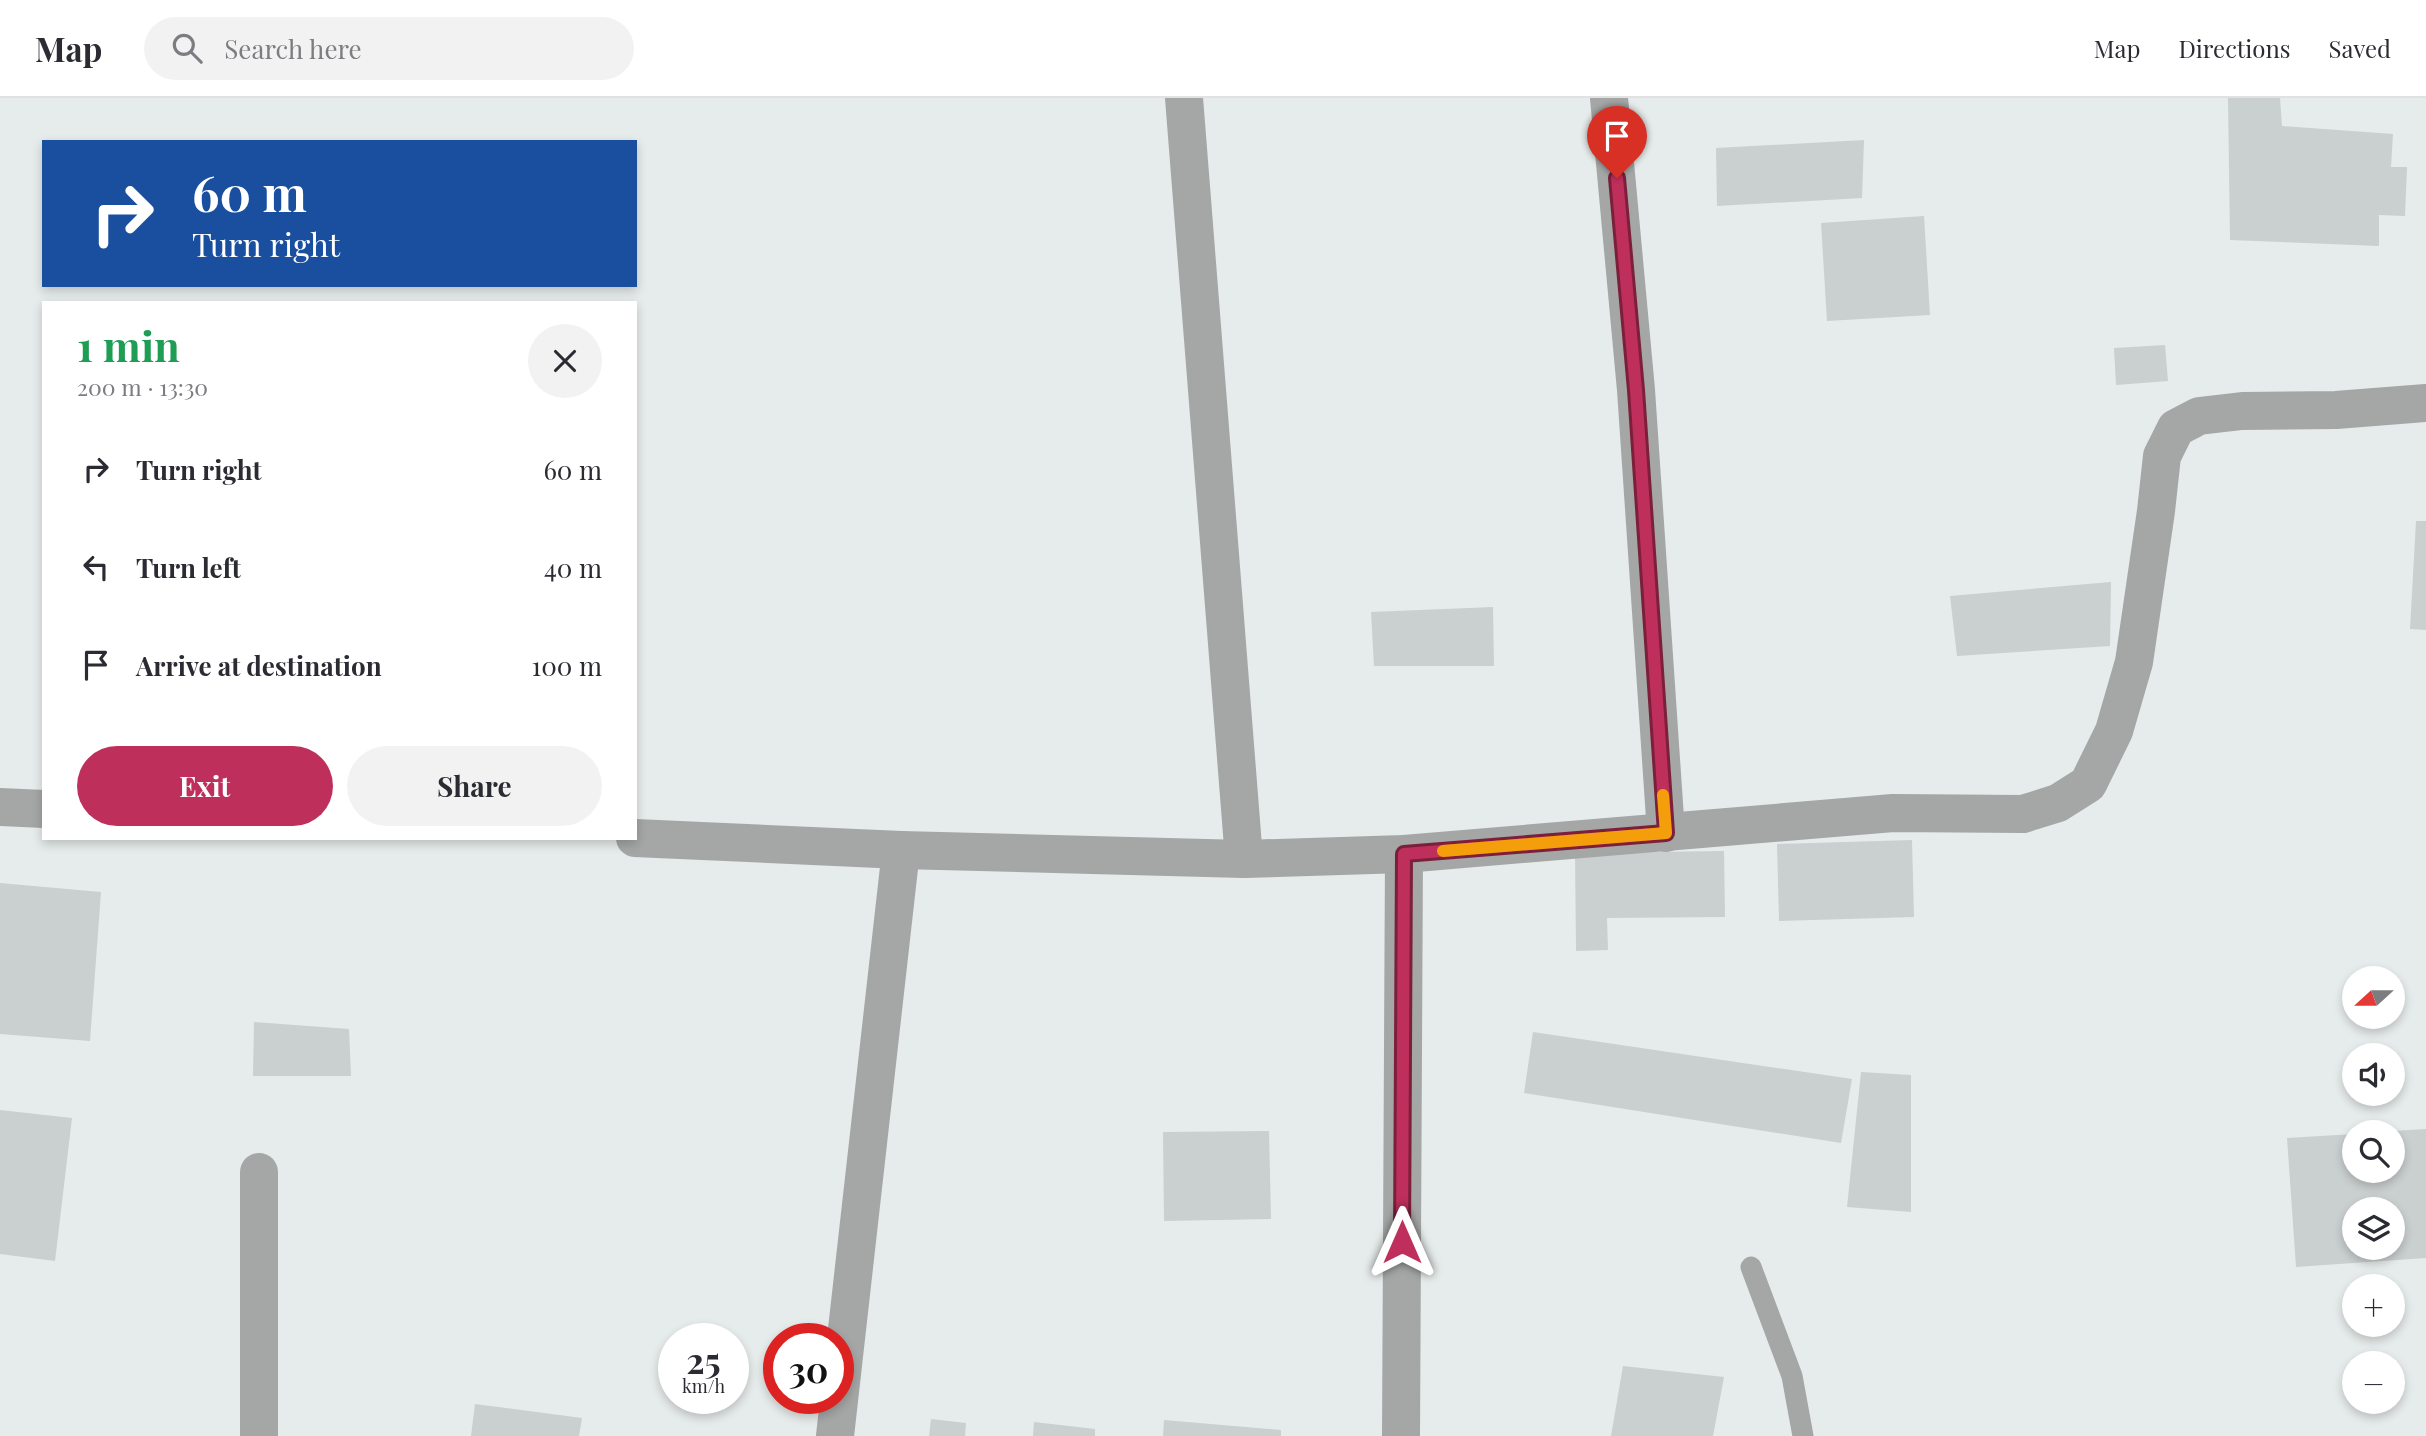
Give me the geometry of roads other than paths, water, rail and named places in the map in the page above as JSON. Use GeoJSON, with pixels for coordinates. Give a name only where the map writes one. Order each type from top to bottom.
{"type":"FeatureCollection","features":[{"type":"Feature","properties":{"kind":"street"},"geometry":{"type":"LineString","coordinates":[[1184,98],[1244,859]]}},
{"type":"Feature","properties":{"kind":"street"},"geometry":{"type":"LineString","coordinates":[[1609,98],[1636,390],[1666,833]]}},
{"type":"Feature","properties":{"kind":"street"},"geometry":{"type":"LineString","coordinates":[[637,838],[901,850],[1244,859],[1404,854],[1893,813],[2023,814],[2058,803],[2088,785],[2115,731],[2134,662],[2162,456],[2176,428],[2199,416],[2242,411],[2336,410],[2426,403]]}},
{"type":"Feature","properties":{"kind":"street"},"geometry":{"type":"LineString","coordinates":[[0,807],[42,809]]}},
{"type":"Feature","properties":{"kind":"street"},"geometry":{"type":"LineString","coordinates":[[835,1436],[901,850]]}},
{"type":"Feature","properties":{"kind":"street"},"geometry":{"type":"LineString","coordinates":[[1401,1436],[1404,854]]}},
{"type":"Feature","properties":{"kind":"street"},"geometry":{"type":"LineString","coordinates":[[259,1172],[259,1436]]}},
{"type":"Feature","properties":{"kind":"lane"},"geometry":{"type":"LineString","coordinates":[[1751,1267],[1792,1376],[1803,1436]]}}]}
